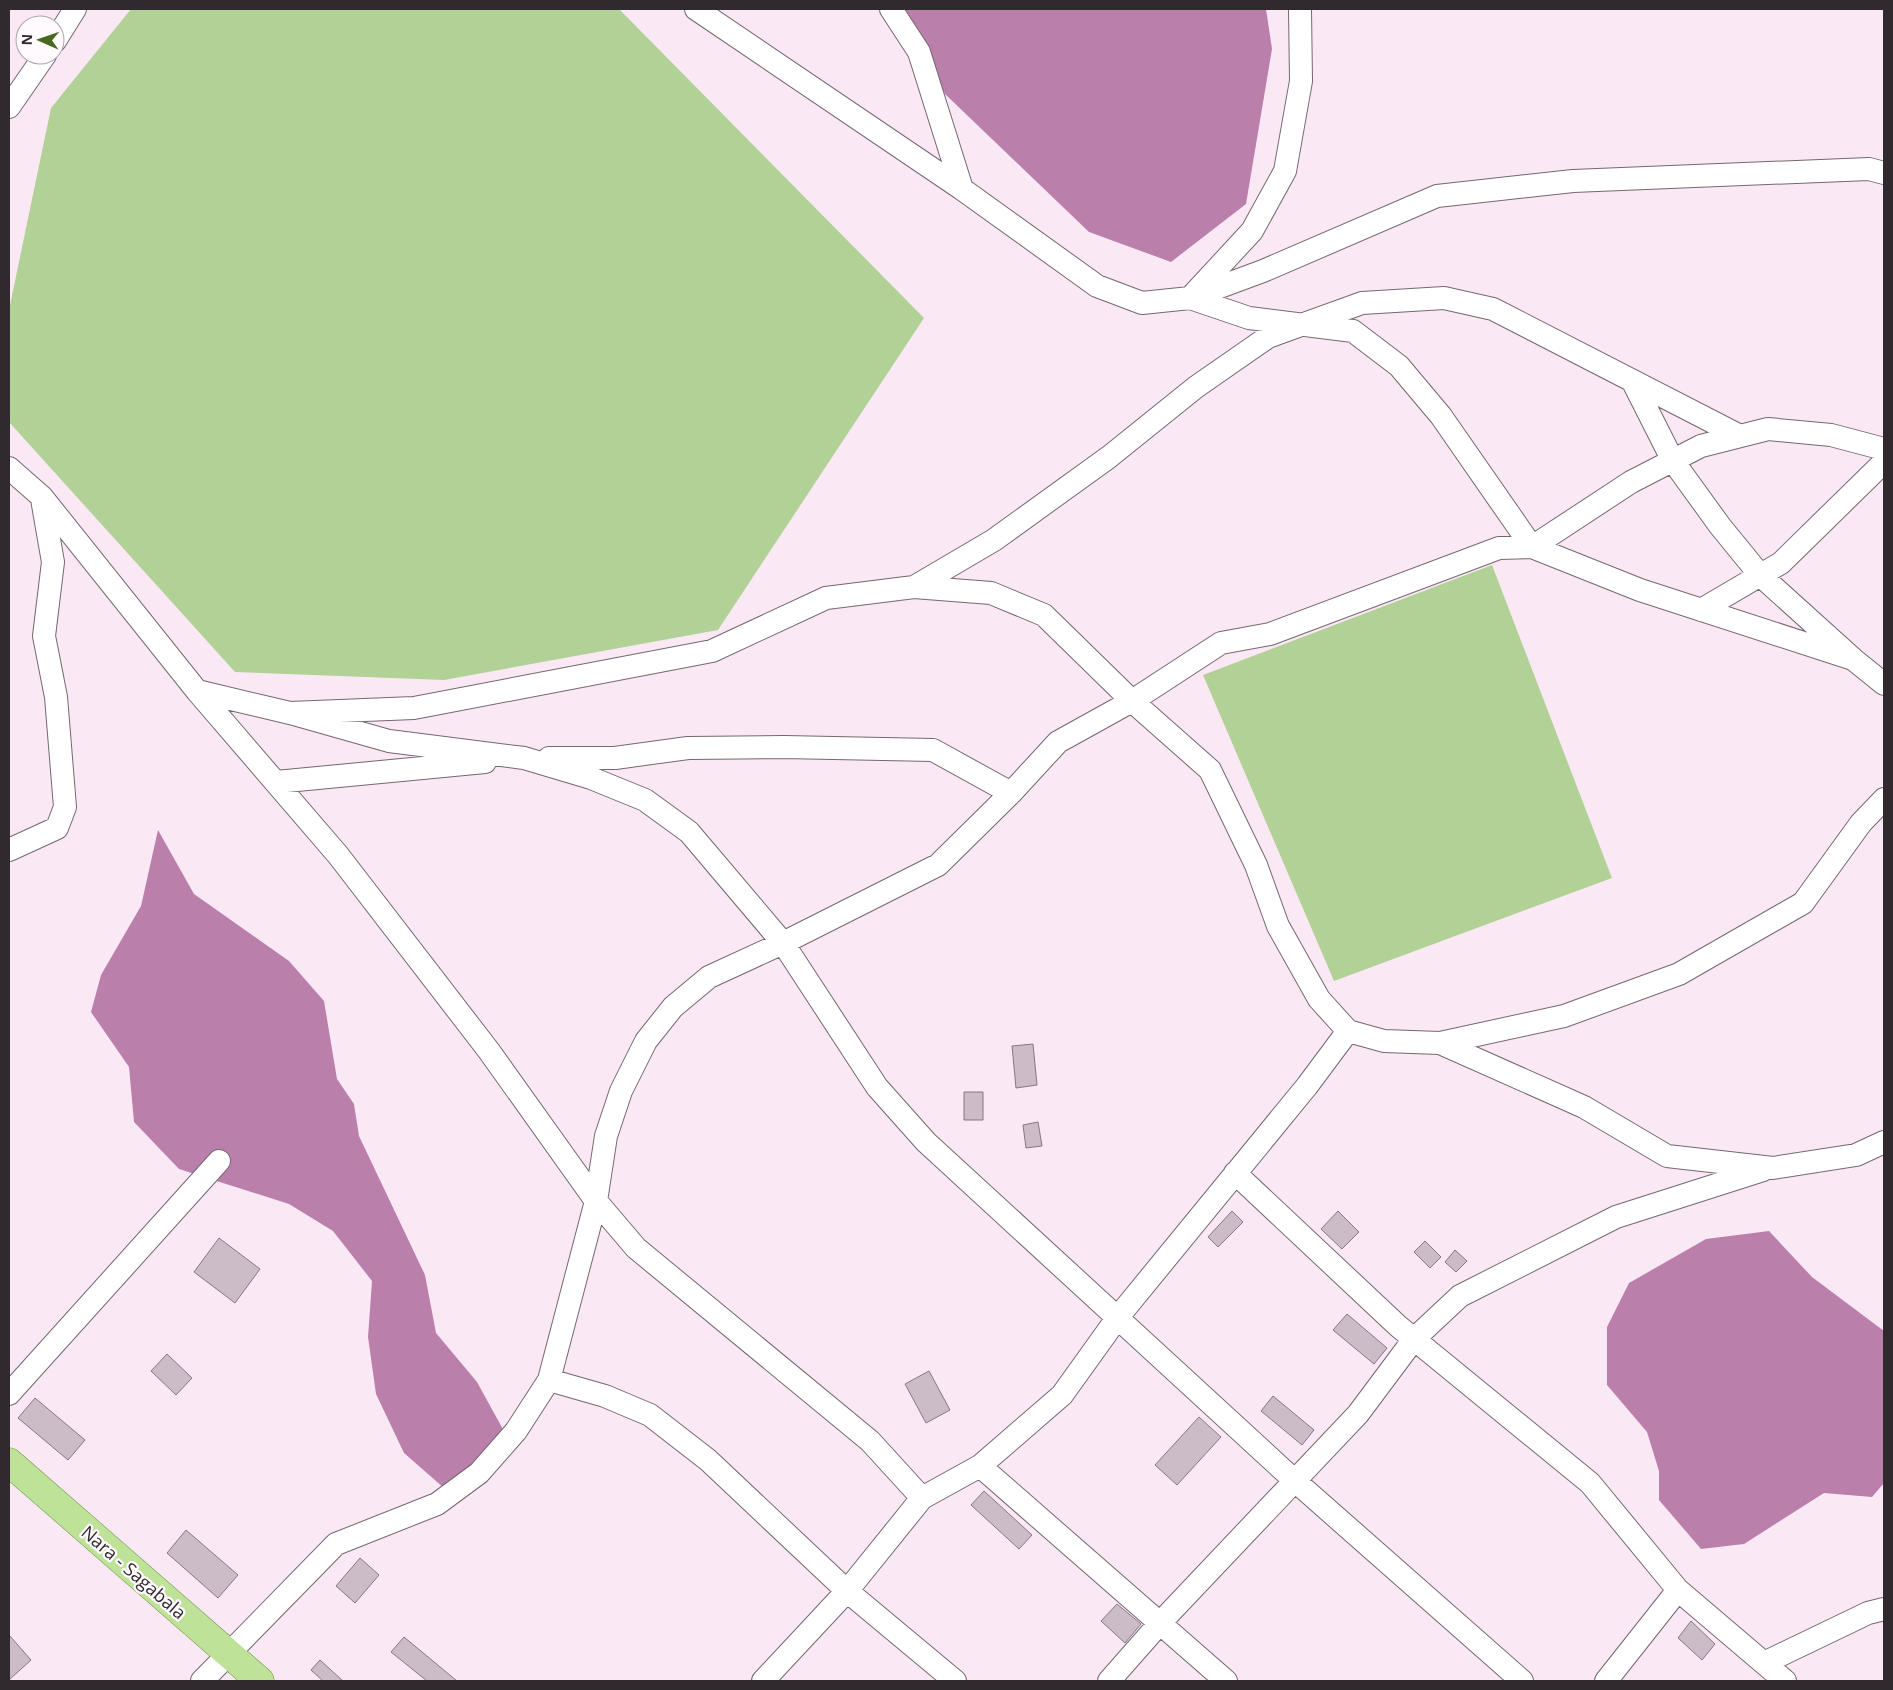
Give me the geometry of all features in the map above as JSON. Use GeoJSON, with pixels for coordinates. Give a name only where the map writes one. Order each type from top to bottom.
{"type":"FeatureCollection","features":[{"type":"Feature","properties":{"kind":"main road","name":"Nara - Sagabala"},"geometry":{"type":"LineString","coordinates":[[9,1462],[260,1681]]}},
{"type":"Feature","properties":{"kind":"street"},"geometry":{"type":"LineString","coordinates":[[65,25],[75,9]]}},
{"type":"Feature","properties":{"kind":"street"},"geometry":{"type":"LineString","coordinates":[[696,9],[962,190],[1097,286],[1142,303],[1190,298],[1263,271],[1437,196],[1573,181],[1869,169],[1884,173]]}},
{"type":"Feature","properties":{"kind":"street"},"geometry":{"type":"LineString","coordinates":[[891,9],[919,52],[962,190]]}},
{"type":"Feature","properties":{"kind":"street"},"geometry":{"type":"LineString","coordinates":[[1190,298],[1252,231],[1285,171],[1301,81],[1300,9]]}},
{"type":"Feature","properties":{"kind":"street"},"geometry":{"type":"LineString","coordinates":[[9,107],[38,65]]}},
{"type":"Feature","properties":{"kind":"street"},"geometry":{"type":"LineString","coordinates":[[1190,298],[1249,318],[1353,331],[1399,366],[1441,416],[1532,547]]}},
{"type":"Feature","properties":{"kind":"street"},"geometry":{"type":"LineString","coordinates":[[914,587],[994,540],[1109,458],[1196,387],[1268,337],[1362,303],[1444,298],[1493,309],[1740,436]]}},
{"type":"Feature","properties":{"kind":"street"},"geometry":{"type":"LineString","coordinates":[[1634,382],[1673,461],[1720,526],[1760,576],[1852,659],[1884,684]]}},
{"type":"Feature","properties":{"kind":"street"},"geometry":{"type":"LineString","coordinates":[[1532,547],[1632,482],[1701,446],[1768,429],[1831,435],[1884,449]]}},
{"type":"Feature","properties":{"kind":"street"},"geometry":{"type":"LineString","coordinates":[[1701,610],[1781,563],[1884,462]]}},
{"type":"Feature","properties":{"kind":"street"},"geometry":{"type":"LineString","coordinates":[[9,468],[42,497],[197,690],[338,855],[483,1043],[596,1201],[636,1248],[870,1441],[922,1498]]}},
{"type":"Feature","properties":{"kind":"street"},"geometry":{"type":"LineString","coordinates":[[9,850],[57,828],[65,807],[56,697],[44,636],[53,562],[42,497]]}},
{"type":"Feature","properties":{"kind":"street"},"geometry":{"type":"LineString","coordinates":[[202,1681],[336,1544],[437,1504],[479,1473],[516,1431],[550,1380],[596,1201],[606,1136],[621,1091],[646,1041],[673,1007],[709,977],[783,943],[938,865],[1011,793],[1058,742],[1132,701],[1221,643],[1270,634],[1499,548],[1532,547],[1640,590],[1852,659]]}},
{"type":"Feature","properties":{"kind":"street"},"geometry":{"type":"LineString","coordinates":[[290,713],[414,708],[712,651],[826,598],[914,587],[991,593],[1044,615],[1132,701],[1210,770],[1256,865],[1278,926],[1319,999],[1348,1031],[1384,1041],[1440,1043],[1564,1016],[1680,974],[1803,902],[1861,823],[1884,799]]}},
{"type":"Feature","properties":{"kind":"street"},"geometry":{"type":"LineString","coordinates":[[197,690],[290,713],[389,741],[524,758],[591,778],[645,800],[689,832],[783,943],[883,1094],[926,1142],[1294,1480],[1522,1681]]}},
{"type":"Feature","properties":{"kind":"street"},"geometry":{"type":"LineString","coordinates":[[276,782],[524,758],[615,758],[688,748],[784,747],[933,750],[1011,793]]}},
{"type":"Feature","properties":{"kind":"street"},"geometry":{"type":"LineString","coordinates":[[762,1681],[848,1591],[922,1498],[980,1466],[1062,1395],[1118,1317],[1306,1086],[1348,1031]]}},
{"type":"Feature","properties":{"kind":"street"},"geometry":{"type":"LineString","coordinates":[[1440,1043],[1584,1107],[1667,1156],[1773,1168]]}},
{"type":"Feature","properties":{"kind":"street"},"geometry":{"type":"LineString","coordinates":[[1109,1681],[1160,1623],[1358,1414],[1414,1338],[1460,1296],[1616,1217],[1773,1168],[1856,1155],[1884,1142]]}},
{"type":"Feature","properties":{"kind":"street"},"geometry":{"type":"LineString","coordinates":[[9,1394],[219,1161]]}},
{"type":"Feature","properties":{"kind":"street"},"geometry":{"type":"LineString","coordinates":[[1235,1174],[1414,1338],[1590,1483],[1678,1590],[1784,1681]]}},
{"type":"Feature","properties":{"kind":"street"},"geometry":{"type":"LineString","coordinates":[[550,1380],[605,1396],[650,1415],[708,1460],[848,1591],[955,1681]]}},
{"type":"Feature","properties":{"kind":"street"},"geometry":{"type":"LineString","coordinates":[[980,1466],[1226,1681]]}},
{"type":"Feature","properties":{"kind":"street"},"geometry":{"type":"LineString","coordinates":[[1606,1681],[1678,1590]]}},
{"type":"Feature","properties":{"kind":"street"},"geometry":{"type":"LineString","coordinates":[[1764,1663],[1868,1613],[1884,1609]]}},
{"type":"Feature","properties":{"kind":"green space"},"geometry":{"type":"Polygon","coordinates":[[[131,9],[619,9],[924,318],[718,630],[444,680],[235,672],[9,422],[9,310],[51,108],[131,9]]]}},
{"type":"Feature","properties":{"kind":"green space"},"geometry":{"type":"Polygon","coordinates":[[[1492,565],[1612,878],[1334,981],[1203,675],[1492,565]]]}},
{"type":"Feature","properties":{"kind":"shaded area"},"geometry":{"type":"Polygon","coordinates":[[[898,9],[1266,9],[1272,49],[1246,204],[1171,262],[1089,232],[945,94],[898,9]]]}},
{"type":"Feature","properties":{"kind":"shaded area"},"geometry":{"type":"Polygon","coordinates":[[[158,830],[194,894],[289,961],[324,1001],[337,1079],[354,1104],[359,1136],[425,1275],[436,1333],[477,1382],[505,1433],[469,1472],[444,1488],[404,1453],[376,1394],[368,1337],[372,1281],[333,1231],[289,1204],[179,1169],[134,1122],[129,1067],[91,1012],[101,975],[141,906],[158,830]]]}},
{"type":"Feature","properties":{"kind":"shaded area"},"geometry":{"type":"Polygon","coordinates":[[[1769,1231],[1812,1277],[1884,1331],[1884,1483],[1872,1497],[1824,1493],[1744,1544],[1701,1549],[1659,1500],[1659,1471],[1647,1432],[1607,1385],[1607,1327],[1629,1283],[1706,1239],[1769,1231]]]}},
{"type":"Feature","properties":{"kind":"building"},"geometry":{"type":"Polygon","coordinates":[[[1033,1044],[1037,1085],[1016,1088],[1012,1046],[1033,1044]]]}},
{"type":"Feature","properties":{"kind":"building"},"geometry":{"type":"Polygon","coordinates":[[[964,1092],[983,1092],[983,1120],[964,1120],[964,1092]]]}},
{"type":"Feature","properties":{"kind":"building"},"geometry":{"type":"Polygon","coordinates":[[[1038,1122],[1042,1146],[1026,1148],[1023,1125],[1038,1122]]]}},
{"type":"Feature","properties":{"kind":"building"},"geometry":{"type":"Polygon","coordinates":[[[1232,1211],[1243,1222],[1218,1247],[1208,1237],[1232,1211]]]}},
{"type":"Feature","properties":{"kind":"building"},"geometry":{"type":"Polygon","coordinates":[[[1338,1211],[1359,1232],[1342,1249],[1321,1229],[1338,1211]]]}},
{"type":"Feature","properties":{"kind":"building"},"geometry":{"type":"Polygon","coordinates":[[[219,1238],[260,1269],[235,1303],[194,1272],[219,1238]]]}},
{"type":"Feature","properties":{"kind":"building"},"geometry":{"type":"Polygon","coordinates":[[[1425,1241],[1441,1257],[1430,1268],[1414,1252],[1425,1241]]]}},
{"type":"Feature","properties":{"kind":"building"},"geometry":{"type":"Polygon","coordinates":[[[1455,1250],[1467,1261],[1456,1272],[1445,1262],[1455,1250]]]}},
{"type":"Feature","properties":{"kind":"building"},"geometry":{"type":"Polygon","coordinates":[[[1347,1314],[1387,1348],[1374,1364],[1333,1330],[1347,1314]]]}},
{"type":"Feature","properties":{"kind":"building"},"geometry":{"type":"Polygon","coordinates":[[[167,1354],[192,1378],[176,1395],[151,1371],[167,1354]]]}},
{"type":"Feature","properties":{"kind":"building"},"geometry":{"type":"Polygon","coordinates":[[[929,1371],[950,1410],[926,1423],[905,1384],[929,1371]]]}},
{"type":"Feature","properties":{"kind":"building"},"geometry":{"type":"Polygon","coordinates":[[[1273,1396],[1314,1430],[1302,1445],[1261,1411],[1273,1396]]]}},
{"type":"Feature","properties":{"kind":"building"},"geometry":{"type":"Polygon","coordinates":[[[35,1398],[85,1440],[68,1460],[18,1418],[35,1398]]]}},
{"type":"Feature","properties":{"kind":"building"},"geometry":{"type":"Polygon","coordinates":[[[1199,1417],[1221,1437],[1177,1485],[1155,1465],[1199,1417]]]}},
{"type":"Feature","properties":{"kind":"building"},"geometry":{"type":"Polygon","coordinates":[[[984,1491],[1032,1535],[1019,1549],[971,1505],[984,1491]]]}},
{"type":"Feature","properties":{"kind":"building"},"geometry":{"type":"Polygon","coordinates":[[[186,1530],[238,1575],[218,1598],[167,1553],[186,1530]]]}},
{"type":"Feature","properties":{"kind":"building"},"geometry":{"type":"Polygon","coordinates":[[[360,1558],[379,1575],[355,1603],[336,1586],[360,1558]]]}},
{"type":"Feature","properties":{"kind":"building"},"geometry":{"type":"Polygon","coordinates":[[[1117,1604],[1141,1624],[1125,1643],[1101,1621],[1117,1604]]]}},
{"type":"Feature","properties":{"kind":"building"},"geometry":{"type":"Polygon","coordinates":[[[1691,1621],[1715,1644],[1702,1660],[1678,1638],[1691,1621]]]}},
{"type":"Feature","properties":{"kind":"building"},"geometry":{"type":"Polygon","coordinates":[[[9,1635],[31,1660],[9,1680],[9,1635]]]}},
{"type":"Feature","properties":{"kind":"building"},"geometry":{"type":"Polygon","coordinates":[[[404,1637],[457,1681],[427,1681],[391,1652],[404,1637]]]}},
{"type":"Feature","properties":{"kind":"building"},"geometry":{"type":"Polygon","coordinates":[[[320,1660],[343,1681],[323,1681],[311,1670],[320,1660]]]}}]}
